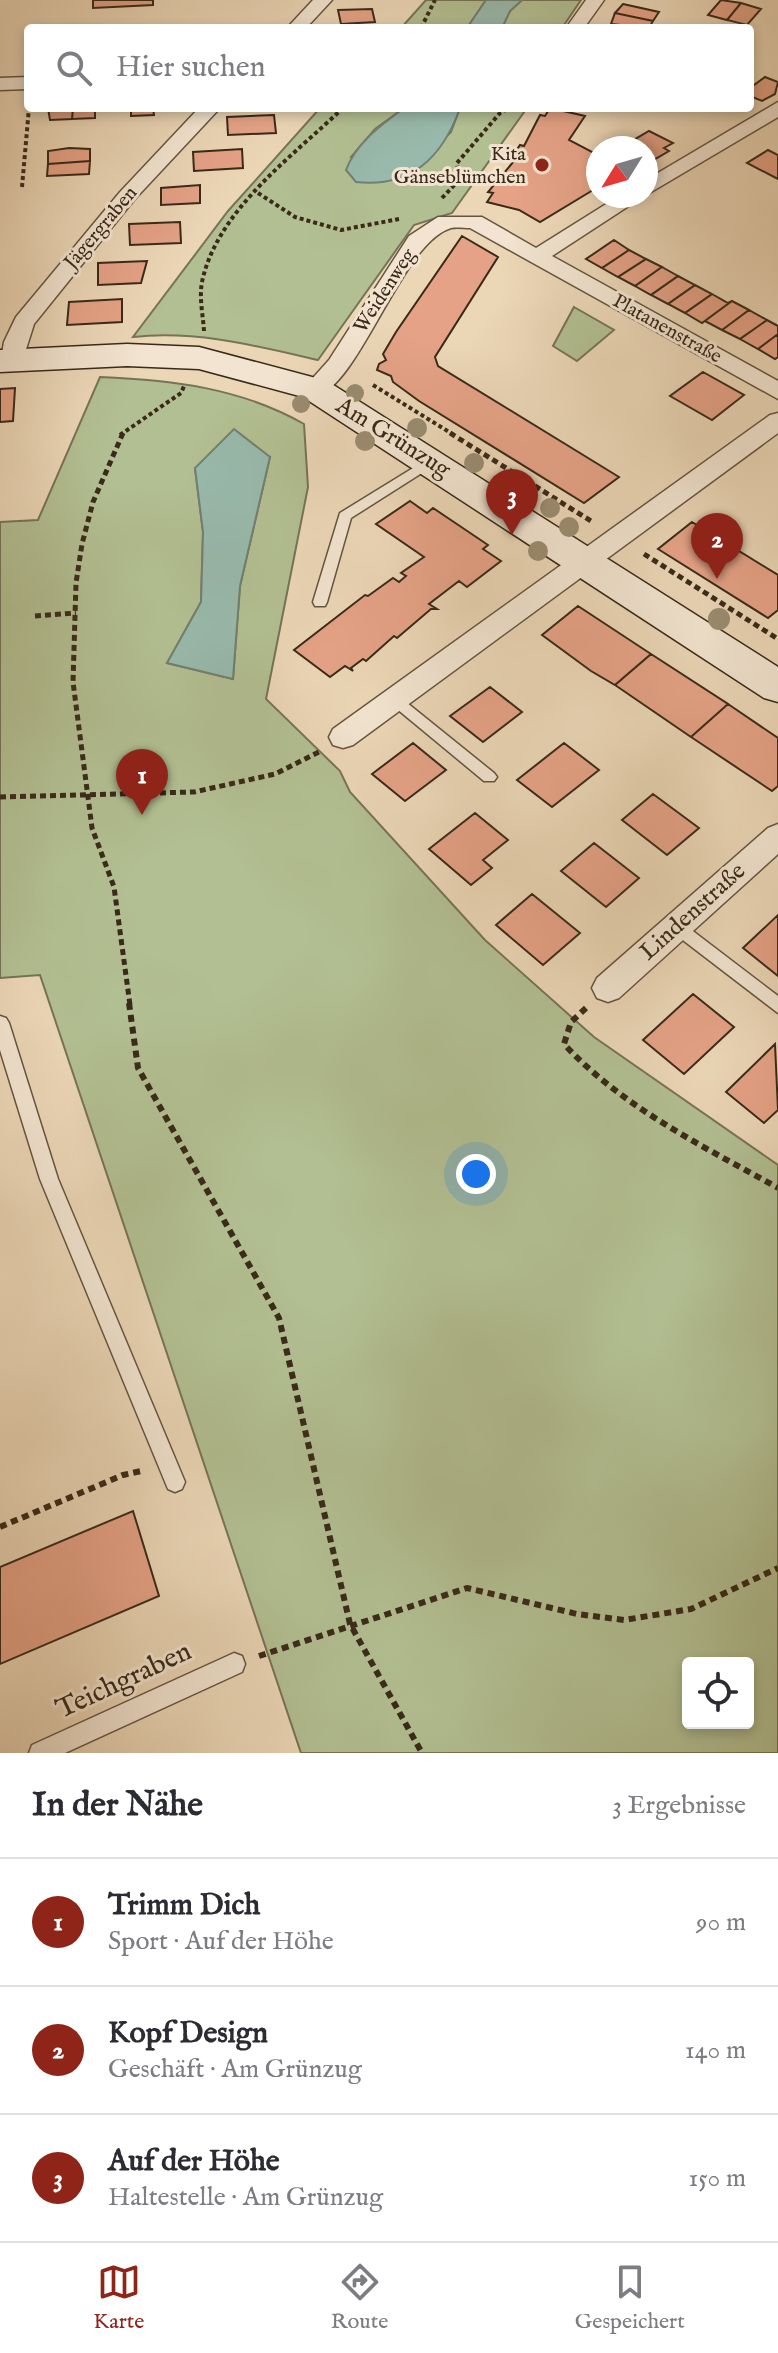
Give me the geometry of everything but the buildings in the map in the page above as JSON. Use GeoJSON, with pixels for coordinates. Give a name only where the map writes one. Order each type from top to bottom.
{"type":"FeatureCollection","features":[{"type":"Feature","properties":{"kind":"street"},"geometry":{"type":"LineString","coordinates":[[300,24],[323,0]]}},
{"type":"Feature","properties":{"kind":"street"},"geometry":{"type":"LineString","coordinates":[[578,24],[595,0]]}},
{"type":"Feature","properties":{"kind":"street"},"geometry":{"type":"LineString","coordinates":[[0,84],[24,83]]}},
{"type":"Feature","properties":{"kind":"street"},"geometry":{"type":"LineString","coordinates":[[658,182],[778,108]]}},
{"type":"Feature","properties":{"kind":"street","name":"Jägergraben"},"geometry":{"type":"LineString","coordinates":[[7,360],[24,322],[127,196],[206,112]]}},
{"type":"Feature","properties":{"kind":"street"},"geometry":{"type":"LineString","coordinates":[[736,112],[755,123]]}},
{"type":"Feature","properties":{"kind":"street"},"geometry":{"type":"LineString","coordinates":[[439,222],[474,222],[536,257],[615,208]]}},
{"type":"Feature","properties":{"kind":"street","name":"Weidenweg"},"geometry":{"type":"LineString","coordinates":[[315,389],[337,365],[417,241],[439,222]]}},
{"type":"Feature","properties":{"kind":"street","name":"Platanenstraße"},"geometry":{"type":"LineString","coordinates":[[536,257],[778,391]]}},
{"type":"Feature","properties":{"kind":"street","name":"Am Grünzug"},"geometry":{"type":"LineString","coordinates":[[7,360],[127,355],[199,358],[315,389],[778,687]]}},
{"type":"Feature","properties":{"kind":"street"},"geometry":{"type":"LineString","coordinates":[[343,737],[778,421]]}},
{"type":"Feature","properties":{"kind":"street","name":"Lindenstraße"},"geometry":{"type":"LineString","coordinates":[[608,988],[778,836]]}},
{"type":"Feature","properties":{"kind":"lane"},"geometry":{"type":"LineString","coordinates":[[320,602],[345,516],[431,461]]}},
{"type":"Feature","properties":{"kind":"lane"},"geometry":{"type":"LineString","coordinates":[[396,700],[489,777]]}},
{"type":"Feature","properties":{"kind":"lane"},"geometry":{"type":"LineString","coordinates":[[677,926],[778,1006]]}},
{"type":"Feature","properties":{"kind":"lane"},"geometry":{"type":"LineString","coordinates":[[0,1023],[49,1179],[175,1482]]}},
{"type":"Feature","properties":{"kind":"lane","name":"Teichgraben"},"geometry":{"type":"LineString","coordinates":[[40,1753],[234,1664]]}},
{"type":"Feature","properties":{"kind":"path"},"geometry":{"type":"LineString","coordinates":[[423,24],[435,0]]}},
{"type":"Feature","properties":{"kind":"path"},"geometry":{"type":"LineString","coordinates":[[22,187],[29,112]]}},
{"type":"Feature","properties":{"kind":"path"},"geometry":{"type":"LineString","coordinates":[[339,112],[258,193],[217,243],[202,282],[204,341],[199,358],[181,393],[119,436],[93,502],[82,544],[73,682],[92,828],[114,887],[138,1068],[279,1318],[350,1624],[422,1753]]}},
{"type":"Feature","properties":{"kind":"path"},"geometry":{"type":"LineString","coordinates":[[258,193],[295,217],[341,230],[407,218],[439,222],[445,192],[459,180],[457,163],[502,112]]}},
{"type":"Feature","properties":{"kind":"path"},"geometry":{"type":"LineString","coordinates":[[35,616],[76,613]]}},
{"type":"Feature","properties":{"kind":"path"},"geometry":{"type":"LineString","coordinates":[[0,797],[88,792],[194,792],[243,782],[300,763],[343,737]]}},
{"type":"Feature","properties":{"kind":"path"},"geometry":{"type":"LineString","coordinates":[[608,988],[571,1022],[564,1044],[580,1065],[666,1124],[778,1188]]}},
{"type":"Feature","properties":{"kind":"path"},"geometry":{"type":"LineString","coordinates":[[0,1527],[123,1475],[149,1469],[175,1482]]}},
{"type":"Feature","properties":{"kind":"path"},"geometry":{"type":"LineString","coordinates":[[234,1664],[467,1588],[577,1614],[624,1620],[691,1609],[778,1568]]}},
{"type":"Feature","properties":{"kind":"green space"},"geometry":{"type":"Polygon","coordinates":[[[426,0],[486,0],[470,24],[405,24],[426,0]]]}},
{"type":"Feature","properties":{"kind":"green space"},"geometry":{"type":"Polygon","coordinates":[[[522,0],[581,0],[565,24],[504,24],[510,11],[522,0]]]}},
{"type":"Feature","properties":{"kind":"green space"},"geometry":{"type":"Polygon","coordinates":[[[316,112],[398,112],[375,129],[351,157],[407,178],[451,132],[458,112],[524,112],[452,213],[414,225],[318,360],[203,338],[133,337],[228,211],[316,112]]]}},
{"type":"Feature","properties":{"kind":"green space"},"geometry":{"type":"Polygon","coordinates":[[[574,307],[614,330],[577,361],[553,346],[574,307]]]}},
{"type":"Feature","properties":{"kind":"green space"},"geometry":{"type":"Polygon","coordinates":[[[100,377],[205,388],[256,402],[304,424],[308,487],[266,699],[340,771],[350,792],[485,940],[594,1037],[778,1165],[778,1753],[301,1753],[40,975],[0,978],[0,522],[38,520],[100,377]],[[270,457],[195,468],[203,532],[201,602],[167,663],[233,679],[240,586],[270,457]]]}},
{"type":"Feature","properties":{"kind":"shaded area"},"geometry":{"type":"Polygon","coordinates":[[[486,0],[522,0],[510,11],[504,24],[470,24],[486,0]]]}},
{"type":"Feature","properties":{"kind":"shaded area"},"geometry":{"type":"Polygon","coordinates":[[[399,112],[458,112],[444,142],[422,166],[393,180],[356,182],[346,170],[350,160],[378,128],[399,112]]]}},
{"type":"Feature","properties":{"kind":"shaded area"},"geometry":{"type":"Polygon","coordinates":[[[234,429],[270,457],[240,586],[233,679],[167,663],[201,602],[203,532],[195,468],[234,429]]]}},
{"type":"Feature","properties":{"kind":"place","name":"Kita Gänseblümchen"},"geometry":{"type":"Point","coordinates":[542,165]}},
{"type":"Feature","properties":{"kind":"place","name":"Auf der Höhe"},"geometry":{"type":"Point","coordinates":[512,535]}},
{"type":"Feature","properties":{"kind":"place","name":"Kopf Design"},"geometry":{"type":"Point","coordinates":[717,579]}},
{"type":"Feature","properties":{"kind":"place","name":"Trimm Dich"},"geometry":{"type":"Point","coordinates":[142,815]}}]}
